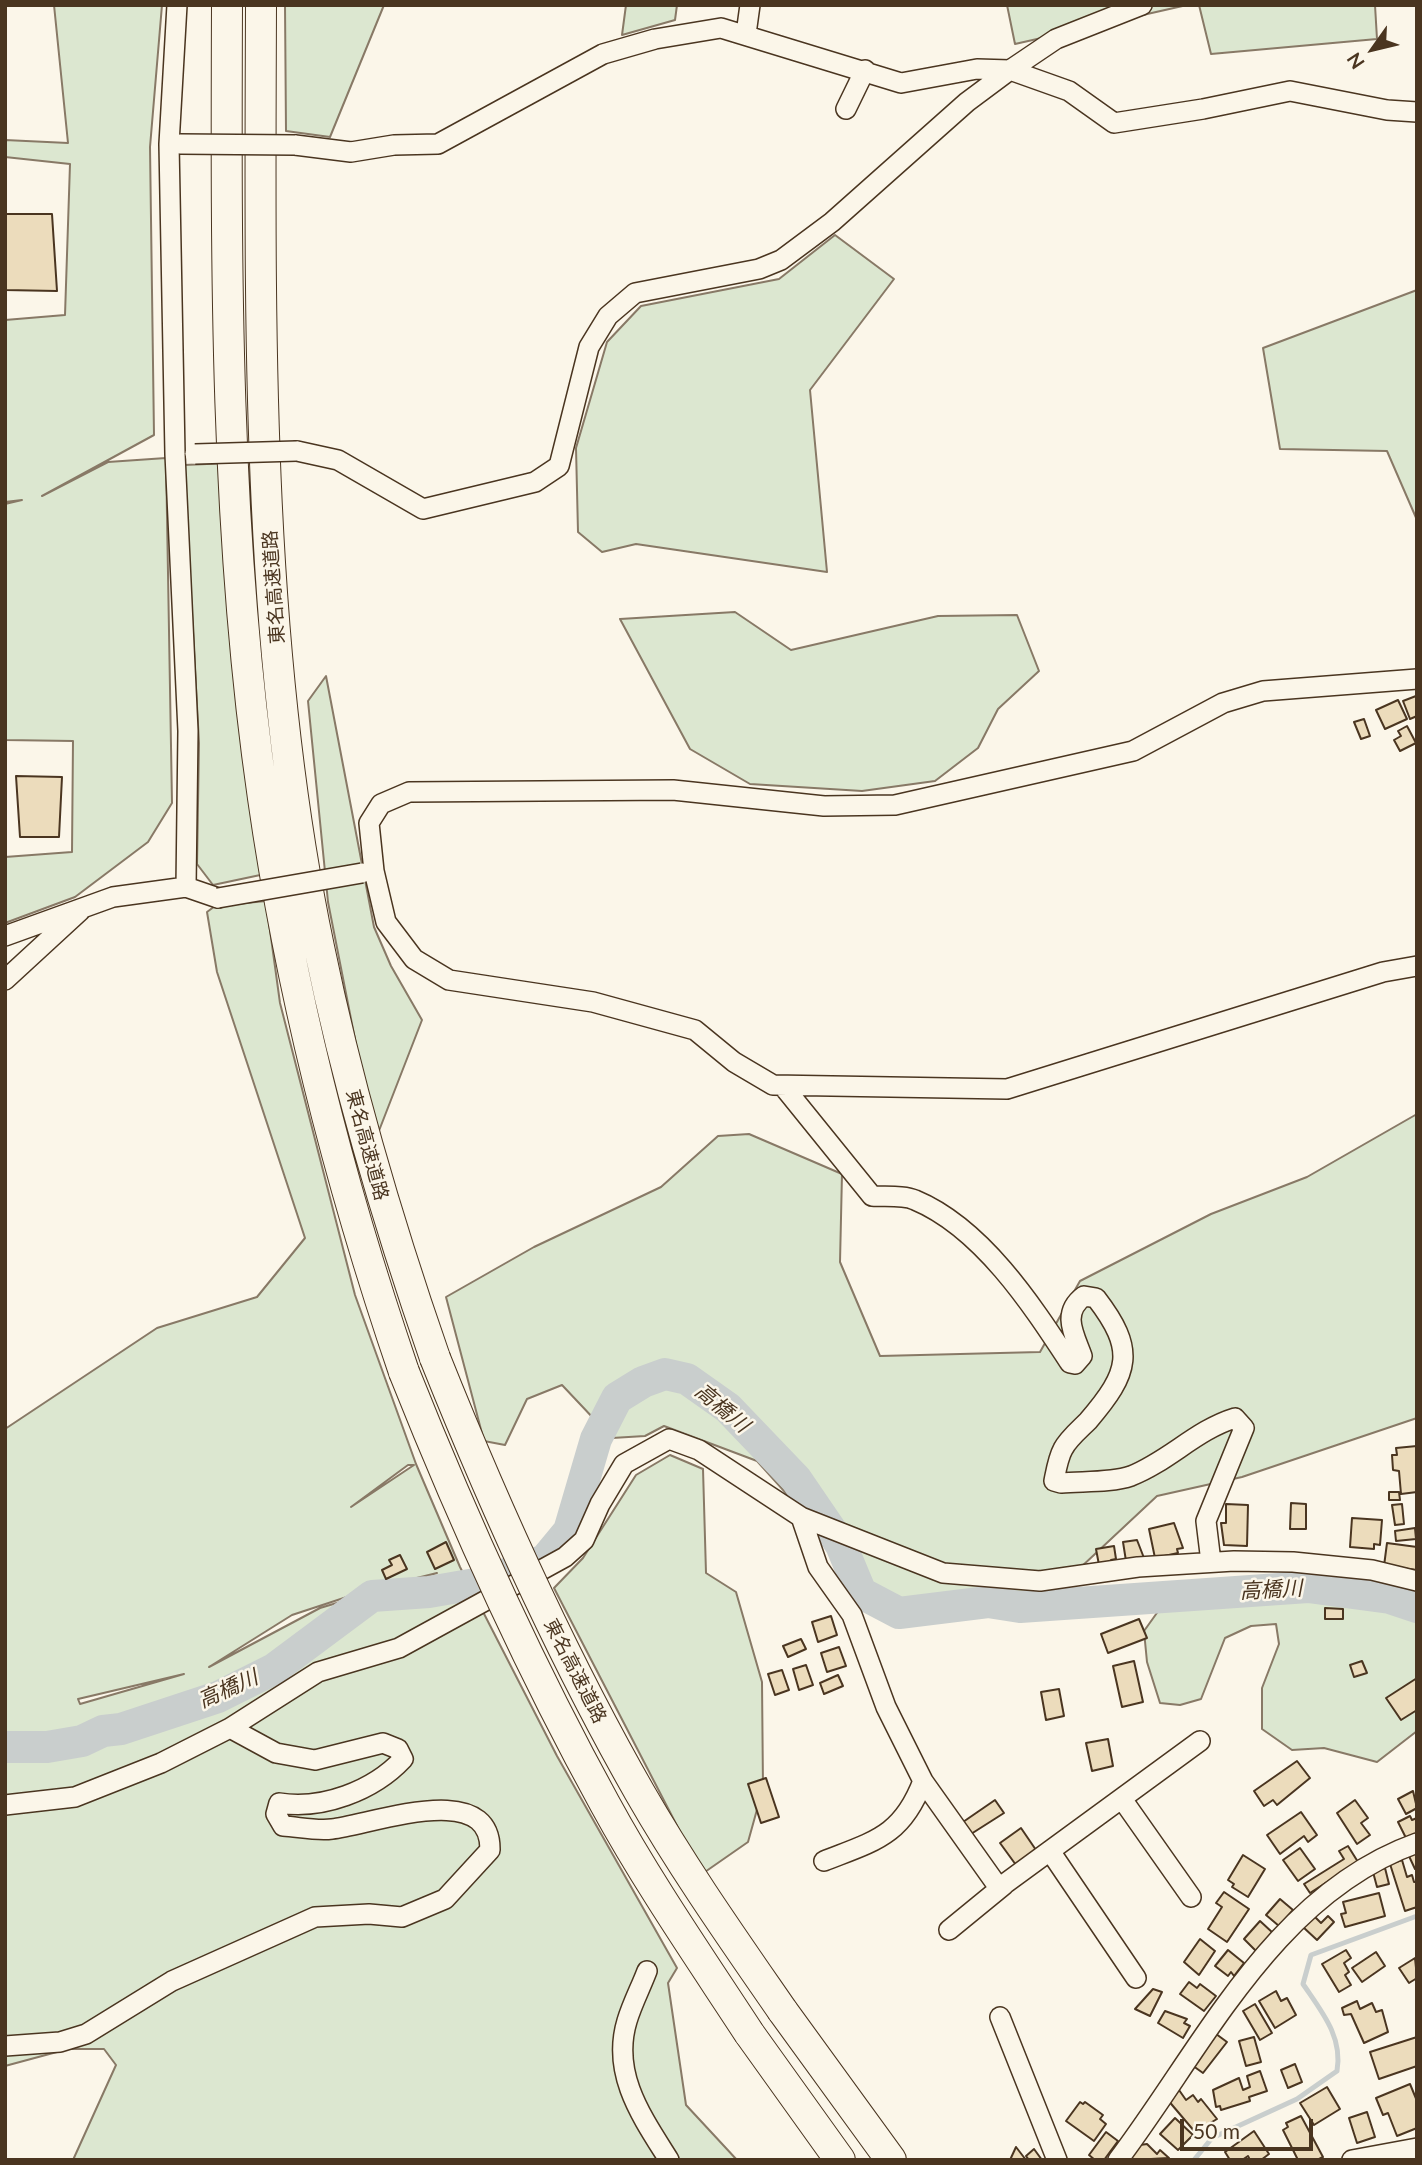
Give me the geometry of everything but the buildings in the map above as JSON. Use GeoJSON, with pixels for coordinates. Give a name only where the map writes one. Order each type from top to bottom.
{"type":"FeatureCollection","features":[{"type":"Feature","properties":{"kind":"highway","name":"東名高速道路"},"geometry":{"type":"LineString","coordinates":[[227,5],[231,417],[245,643],[262,796],[285,933],[310,1055],[367,1264],[404,1372],[488,1574],[542,1684],[607,1807],[749,2033],[840,2160]]}},
{"type":"Feature","properties":{"kind":"highway","name":"東名高速道路"},"geometry":{"type":"LineString","coordinates":[[261,5],[263,417],[277,640],[293,791],[318,944],[356,1111],[391,1234],[435,1358],[519,1560],[574,1671],[641,1794],[716,1916],[883,2149]]}},
{"type":"Feature","properties":{"kind":"street"},"geometry":{"type":"LineString","coordinates":[[177,5],[174,144],[185,454],[188,731],[186,887]]}},
{"type":"Feature","properties":{"kind":"street"},"geometry":{"type":"LineString","coordinates":[[746,34],[750,5]]}},
{"type":"Feature","properties":{"kind":"street"},"geometry":{"type":"LineString","coordinates":[[185,454],[297,451],[338,460],[423,509],[535,482],[559,466],[589,347],[608,316],[635,293],[759,269],[781,260],[832,222],[967,102],[1010,70],[1056,39],[1142,5]]}},
{"type":"Feature","properties":{"kind":"street"},"geometry":{"type":"LineString","coordinates":[[174,144],[295,145],[351,152],[394,145],[438,144],[603,54],[655,39],[721,28],[901,83],[977,69],[1010,70],[1069,91],[1114,123],[1203,110],[1290,91],[1387,110],[1417,112]]}},
{"type":"Feature","properties":{"kind":"street"},"geometry":{"type":"LineString","coordinates":[[846,109],[865,70]]}},
{"type":"Feature","properties":{"kind":"street"},"geometry":{"type":"LineString","coordinates":[[1417,679],[1263,691],[1223,704],[1133,751],[895,805],[824,806],[673,790],[410,792],[381,804],[369,823],[368,872],[386,922],[414,959],[449,980],[593,1002],[695,1030],[734,1062],[773,1085],[783,1086],[1007,1089],[1383,972],[1417,966]]}},
{"type":"Feature","properties":{"kind":"street"},"geometry":{"type":"LineString","coordinates":[[5,936],[113,897],[186,887],[218,898],[368,872]]}},
{"type":"Feature","properties":{"kind":"street"},"geometry":{"type":"LineString","coordinates":[[5,980],[86,906]]}},
{"type":"Feature","properties":{"kind":"street"},"geometry":{"type":"LineString","coordinates":[[783,1086],[872,1196],[914,1199],[968,1234],[1024,1293],[1070,1363],[1075,1364],[1082,1356],[1069,1322],[1075,1303],[1084,1296],[1096,1298],[1113,1320],[1125,1349],[1122,1369],[1106,1400],[1063,1449],[1054,1481],[1061,1483],[1128,1477],[1161,1461],[1212,1425],[1235,1418],[1244,1428],[1206,1521],[1211,1562]]}},
{"type":"Feature","properties":{"kind":"street"},"geometry":{"type":"LineString","coordinates":[[5,1805],[75,1797],[161,1763],[230,1728],[318,1672],[399,1648],[565,1557],[584,1540],[600,1504],[624,1464],[669,1439],[699,1450],[801,1517],[943,1573],[1040,1581],[1138,1567],[1211,1562],[1293,1562],[1372,1570],[1417,1581]]}},
{"type":"Feature","properties":{"kind":"street"},"geometry":{"type":"LineString","coordinates":[[801,1517],[818,1567],[852,1615],[886,1707],[923,1781],[999,1888],[1004,1885]]}},
{"type":"Feature","properties":{"kind":"street"},"geometry":{"type":"LineString","coordinates":[[5,2046],[60,2042],[86,2034],[172,1981],[315,1917],[369,1913],[402,1917],[445,1899],[490,1850],[489,1832],[481,1823],[459,1811],[435,1809],[329,1830],[283,1826],[276,1814],[279,1803],[303,1807],[331,1801],[389,1773],[403,1759],[398,1749],[383,1743],[315,1760],[276,1753],[230,1728]]}},
{"type":"Feature","properties":{"kind":"street"},"geometry":{"type":"LineString","coordinates":[[949,1930],[1004,1885],[1200,1741]]}},
{"type":"Feature","properties":{"kind":"street"},"geometry":{"type":"LineString","coordinates":[[824,1861],[882,1839],[913,1808],[923,1781]]}},
{"type":"Feature","properties":{"kind":"street"},"geometry":{"type":"LineString","coordinates":[[1122,1799],[1191,1898]]}},
{"type":"Feature","properties":{"kind":"street"},"geometry":{"type":"LineString","coordinates":[[1118,2160],[1231,1997],[1313,1903],[1364,1869],[1417,1843]]}},
{"type":"Feature","properties":{"kind":"street"},"geometry":{"type":"LineString","coordinates":[[1050,1851],[1136,1978]]}},
{"type":"Feature","properties":{"kind":"street"},"geometry":{"type":"LineString","coordinates":[[647,1971],[626,2023],[623,2064],[632,2102],[669,2160]]}},
{"type":"Feature","properties":{"kind":"street"},"geometry":{"type":"LineString","coordinates":[[1000,2017],[1057,2160]]}},
{"type":"Feature","properties":{"kind":"street"},"geometry":{"type":"LineString","coordinates":[[1352,2160],[1417,2148]]}},
{"type":"Feature","properties":{"kind":"green space"},"geometry":{"type":"Polygon","coordinates":[[[54,5],[162,5],[150,147],[154,435],[42,496],[108,462],[166,458],[172,803],[148,842],[75,897],[5,923],[5,857],[72,852],[73,741],[5,740],[5,504],[22,500],[5,502],[5,320],[65,315],[70,164],[5,157],[5,140],[68,143],[54,5]]]}},
{"type":"Feature","properties":{"kind":"green space"},"geometry":{"type":"Polygon","coordinates":[[[285,5],[384,5],[330,137],[286,131],[285,5]]]}},
{"type":"Feature","properties":{"kind":"green space"},"geometry":{"type":"Polygon","coordinates":[[[626,5],[677,5],[675,20],[622,35],[626,5]]]}},
{"type":"Feature","properties":{"kind":"green space"},"geometry":{"type":"Polygon","coordinates":[[[1007,5],[1187,5],[1015,44],[1007,5]]]}},
{"type":"Feature","properties":{"kind":"green space"},"geometry":{"type":"Polygon","coordinates":[[[1199,5],[1375,5],[1377,39],[1211,54],[1199,5]]]}},
{"type":"Feature","properties":{"kind":"green space"},"geometry":{"type":"Polygon","coordinates":[[[835,235],[894,279],[810,390],[827,572],[636,544],[602,552],[578,532],[576,448],[607,342],[641,306],[779,279],[835,235]]]}},
{"type":"Feature","properties":{"kind":"green space"},"geometry":{"type":"Polygon","coordinates":[[[1417,290],[1417,520],[1387,451],[1280,449],[1263,348],[1417,290]]]}},
{"type":"Feature","properties":{"kind":"green space"},"geometry":{"type":"Polygon","coordinates":[[[230,463],[265,874],[213,885],[197,864],[199,743],[184,465],[230,463]]]}},
{"type":"Feature","properties":{"kind":"green space"},"geometry":{"type":"Polygon","coordinates":[[[735,612],[791,650],[938,616],[1017,615],[1039,671],[998,709],[978,748],[935,781],[862,791],[750,784],[690,749],[620,619],[735,612]]]}},
{"type":"Feature","properties":{"kind":"green space"},"geometry":{"type":"Polygon","coordinates":[[[326,676],[374,927],[391,966],[422,1020],[375,1141],[328,902],[308,701],[326,676]]]}},
{"type":"Feature","properties":{"kind":"green space"},"geometry":{"type":"Polygon","coordinates":[[[266,901],[280,1003],[355,1295],[416,1464],[460,1567],[557,1756],[677,1968],[668,1983],[686,2105],[737,2160],[73,2160],[116,2065],[104,2049],[68,2049],[5,2066],[5,1429],[157,1328],[257,1297],[305,1238],[217,972],[207,912],[215,906],[266,901]],[[408,1465],[351,1507],[414,1465],[408,1465]],[[437,1573],[368,1590],[292,1615],[209,1667],[320,1608],[437,1573]],[[184,1674],[78,1699],[80,1704],[184,1674]]]}},
{"type":"Feature","properties":{"kind":"green space"},"geometry":{"type":"Polygon","coordinates":[[[1417,1114],[1417,1418],[1242,1477],[1157,1496],[1049,1597],[886,1604],[757,1461],[664,1426],[645,1436],[612,1438],[562,1385],[527,1399],[505,1445],[484,1441],[446,1297],[534,1247],[661,1187],[718,1136],[749,1134],[842,1174],[840,1262],[880,1356],[1040,1352],[1080,1281],[1211,1214],[1307,1177],[1417,1114]]]}},
{"type":"Feature","properties":{"kind":"green space"},"geometry":{"type":"Polygon","coordinates":[[[670,1455],[703,1469],[706,1573],[736,1592],[762,1682],[763,1788],[748,1842],[702,1874],[554,1588],[583,1558],[636,1475],[670,1455]]]}},
{"type":"Feature","properties":{"kind":"green space"},"geometry":{"type":"Polygon","coordinates":[[[1265,1583],[1369,1586],[1417,1596],[1417,1731],[1377,1762],[1324,1748],[1292,1750],[1262,1729],[1262,1688],[1279,1644],[1276,1624],[1251,1626],[1225,1638],[1201,1699],[1180,1705],[1160,1703],[1147,1662],[1144,1631],[1164,1603],[1265,1583]]]}},
{"type":"Feature","properties":{"kind":"waterway","name":"高橋川"},"geometry":{"type":"LineString","coordinates":[[5,1747],[47,1747],[82,1741],[103,1731],[121,1729],[218,1697],[274,1669],[372,1596],[429,1592],[481,1583],[545,1560],[569,1531],[596,1439],[617,1398],[643,1382],[665,1374],[687,1379],[728,1408],[796,1479],[841,1545],[861,1593],[899,1613],[988,1602],[1020,1607],[1308,1587],[1390,1598],[1417,1607]]}},
{"type":"Feature","properties":{"kind":"waterway"},"geometry":{"type":"LineString","coordinates":[[1194,2160],[1212,2138],[1297,2099],[1337,2071],[1334,2036],[1324,2015],[1303,1984],[1311,1955],[1417,1916]]}}]}
